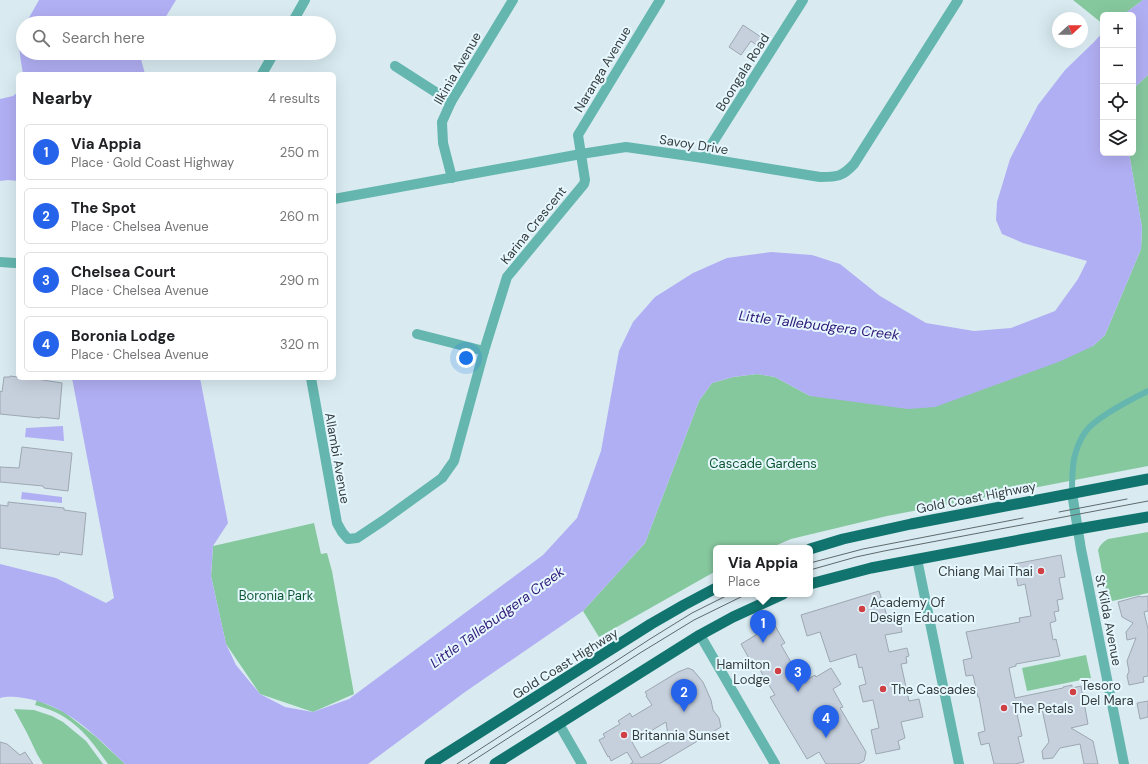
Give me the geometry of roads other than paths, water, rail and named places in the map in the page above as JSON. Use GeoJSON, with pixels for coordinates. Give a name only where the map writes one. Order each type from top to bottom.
{"type":"FeatureCollection","features":[{"type":"Feature","properties":{"kind":"highway","name":"Gold Coast Highway"},"geometry":{"type":"LineString","coordinates":[[813,548],[843,539],[911,524],[1148,479]]}},
{"type":"Feature","properties":{"kind":"highway"},"geometry":{"type":"LineString","coordinates":[[813,583],[871,568],[1148,517]]}},
{"type":"Feature","properties":{"kind":"highway","name":"Gold Coast Highway"},"geometry":{"type":"LineString","coordinates":[[430,764],[651,624],[713,590]]}},
{"type":"Feature","properties":{"kind":"highway"},"geometry":{"type":"LineString","coordinates":[[495,764],[700,635],[733,617],[776,597]]}},
{"type":"Feature","properties":{"kind":"street"},"geometry":{"type":"LineString","coordinates":[[296,16],[305,0]]}},
{"type":"Feature","properties":{"kind":"street","name":"Ilkinia Avenue"},"geometry":{"type":"LineString","coordinates":[[452,178],[444,143],[442,122],[451,102],[513,0]]}},
{"type":"Feature","properties":{"kind":"street","name":"Naranga Avenue"},"geometry":{"type":"LineString","coordinates":[[581,154],[578,135],[660,0]]}},
{"type":"Feature","properties":{"kind":"street","name":"Boongala Road"},"geometry":{"type":"LineString","coordinates":[[703,158],[803,0]]}},
{"type":"Feature","properties":{"kind":"street","name":"Savoy Drive"},"geometry":{"type":"LineString","coordinates":[[336,199],[626,147],[820,177],[837,177],[846,172],[854,164],[958,0]]}},
{"type":"Feature","properties":{"kind":"street"},"geometry":{"type":"LineString","coordinates":[[263,72],[270,60]]}},
{"type":"Feature","properties":{"kind":"street"},"geometry":{"type":"LineString","coordinates":[[395,66],[451,102]]}},
{"type":"Feature","properties":{"kind":"street","name":"Karina Crescent"},"geometry":{"type":"LineString","coordinates":[[348,539],[358,538],[442,478],[454,461],[484,351],[507,277],[584,184],[585,180],[581,154]]}},
{"type":"Feature","properties":{"kind":"street"},"geometry":{"type":"LineString","coordinates":[[0,262],[15,263]]}},
{"type":"Feature","properties":{"kind":"street"},"geometry":{"type":"LineString","coordinates":[[417,334],[484,351]]}},
{"type":"Feature","properties":{"kind":"street","name":"Allambi Avenue"},"geometry":{"type":"LineString","coordinates":[[311,380],[337,523],[348,539]]}},
{"type":"Feature","properties":{"kind":"street","name":"St Kilda Avenue"},"geometry":{"type":"LineString","coordinates":[[1072,493],[1124,764]]}},
{"type":"Feature","properties":{"kind":"street"},"geometry":{"type":"LineString","coordinates":[[917,559],[959,764]]}},
{"type":"Feature","properties":{"kind":"street"},"geometry":{"type":"LineString","coordinates":[[700,635],[775,764]]}},
{"type":"Feature","properties":{"kind":"street"},"geometry":{"type":"LineString","coordinates":[[559,724],[582,764]]}},
{"type":"Feature","properties":{"kind":"lane"},"geometry":{"type":"LineString","coordinates":[[1072,493],[1072,468],[1074,458],[1086,431],[1115,409],[1148,391]]}},
{"type":"Feature","properties":{"kind":"water"},"geometry":{"type":"Polygon","coordinates":[[[39,0],[176,0],[166,16],[30,16],[39,0]]]}},
{"type":"Feature","properties":{"kind":"water"},"geometry":{"type":"Polygon","coordinates":[[[1143,0],[1148,0],[1148,75],[1136,86],[1136,12],[1127,12],[1143,0]]]}},
{"type":"Feature","properties":{"kind":"water","name":"Little Tallebudgera Creek"},"geometry":{"type":"Polygon","coordinates":[[[1100,35],[1100,156],[1130,156],[1142,228],[1141,249],[1105,335],[1093,346],[1061,361],[935,407],[908,409],[810,396],[775,377],[757,374],[733,377],[712,383],[699,401],[645,543],[583,611],[465,692],[368,764],[125,764],[91,732],[67,714],[39,701],[24,698],[0,698],[0,564],[56,578],[106,603],[114,598],[72,380],[200,380],[228,523],[213,546],[211,576],[226,644],[236,665],[260,694],[285,707],[313,712],[349,699],[543,555],[577,518],[601,451],[619,351],[633,322],[655,297],[693,273],[727,258],[771,252],[812,255],[840,264],[880,296],[926,323],[974,331],[1011,328],[1055,311],[1078,279],[1087,261],[1023,243],[1002,234],[996,220],[997,202],[1010,159],[1038,105],[1065,70],[1100,35]]]}},
{"type":"Feature","properties":{"kind":"water"},"geometry":{"type":"Polygon","coordinates":[[[21,60],[141,60],[144,72],[23,72],[21,60]]]}},
{"type":"Feature","properties":{"kind":"water"},"geometry":{"type":"Polygon","coordinates":[[[16,94],[16,181],[0,181],[0,99],[13,96],[16,94]]]}},
{"type":"Feature","properties":{"kind":"water"},"geometry":{"type":"Polygon","coordinates":[[[63,426],[64,441],[25,437],[26,428],[63,426]]]}},
{"type":"Feature","properties":{"kind":"water"},"geometry":{"type":"Polygon","coordinates":[[[22,492],[62,497],[62,503],[21,499],[22,492]]]}},
{"type":"Feature","properties":{"kind":"tram line"},"geometry":{"type":"LineString","coordinates":[[1059,512],[1127,499]]}},
{"type":"Feature","properties":{"kind":"tram line"},"geometry":{"type":"LineString","coordinates":[[813,569],[884,551],[1148,501]]}},
{"type":"Feature","properties":{"kind":"tram line"},"geometry":{"type":"LineString","coordinates":[[813,562],[863,549],[1023,518]]}},
{"type":"Feature","properties":{"kind":"tram line"},"geometry":{"type":"LineString","coordinates":[[457,764],[650,639],[692,613],[724,597]]}},
{"type":"Feature","properties":{"kind":"tram line"},"geometry":{"type":"LineString","coordinates":[[468,764],[640,653],[694,620],[741,597]]}},
{"type":"Feature","properties":{"kind":"place","name":"Chiang Mai Thai"},"geometry":{"type":"Point","coordinates":[1041,571]}},
{"type":"Feature","properties":{"kind":"place","name":"Academy Of Design Education"},"geometry":{"type":"Point","coordinates":[862,609]}},
{"type":"Feature","properties":{"kind":"place","name":"Via Appia"},"geometry":{"type":"Point","coordinates":[763,643]}},
{"type":"Feature","properties":{"kind":"place","name":"Hamilton Lodge"},"geometry":{"type":"Point","coordinates":[778,671]}},
{"type":"Feature","properties":{"kind":"place","name":"The Cascades"},"geometry":{"type":"Point","coordinates":[883,689]}},
{"type":"Feature","properties":{"kind":"place","name":"Chelsea Court"},"geometry":{"type":"Point","coordinates":[798,692]}},
{"type":"Feature","properties":{"kind":"place","name":"Tesoro Del Mara"},"geometry":{"type":"Point","coordinates":[1073,692]}},
{"type":"Feature","properties":{"kind":"place","name":"The Petals"},"geometry":{"type":"Point","coordinates":[1004,708]}},
{"type":"Feature","properties":{"kind":"place","name":"The Spot"},"geometry":{"type":"Point","coordinates":[684,712]}},
{"type":"Feature","properties":{"kind":"place","name":"Britannia Sunset"},"geometry":{"type":"Point","coordinates":[624,735]}},
{"type":"Feature","properties":{"kind":"place","name":"Boronia Lodge"},"geometry":{"type":"Point","coordinates":[826,738]}},
{"type":"Feature","properties":{"kind":"park label","name":"Cascade Gardens"},"geometry":{"type":"Point","coordinates":[763,463]}},
{"type":"Feature","properties":{"kind":"park label","name":"Boronia Park"},"geometry":{"type":"Point","coordinates":[276,595]}}]}
